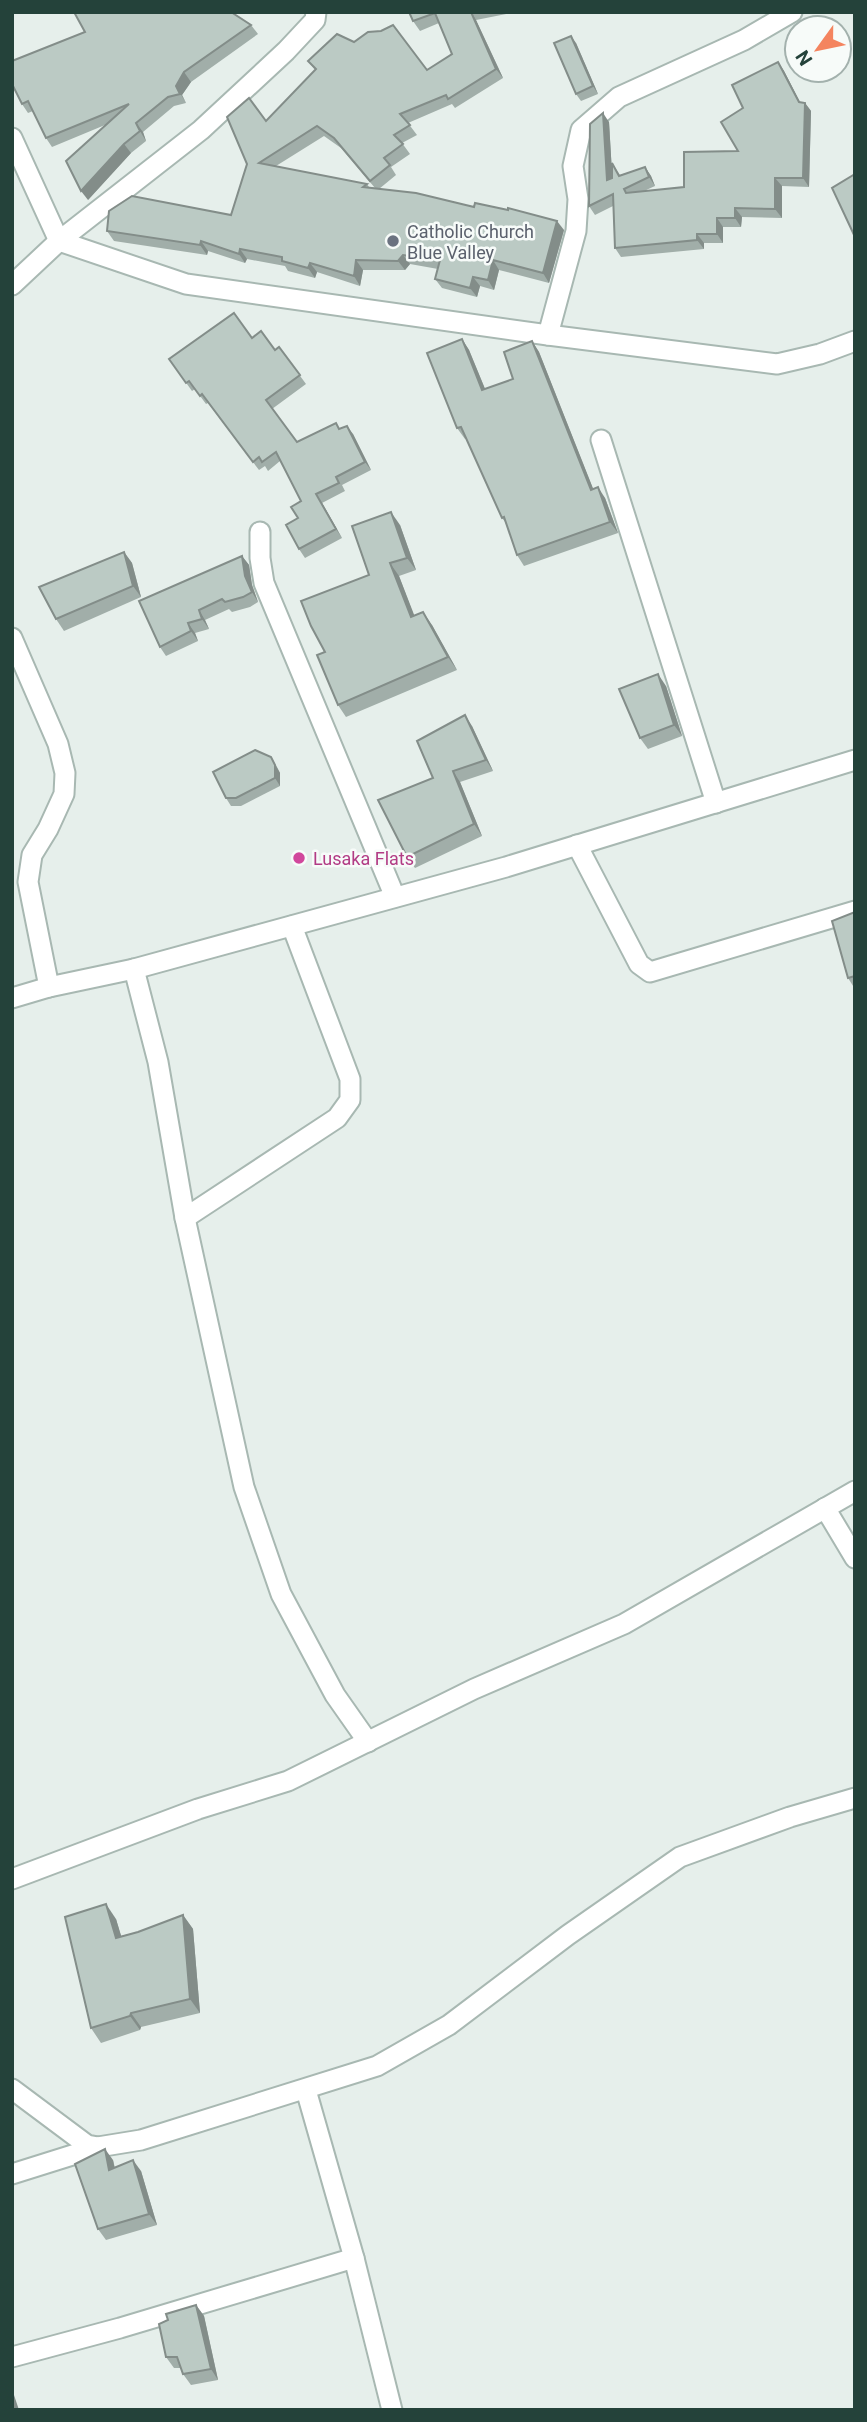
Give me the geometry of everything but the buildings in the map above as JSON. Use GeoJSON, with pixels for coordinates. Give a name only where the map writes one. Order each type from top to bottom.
{"type":"FeatureCollection","features":[{"type":"Feature","properties":{"kind":"street"},"geometry":{"type":"LineString","coordinates":[[12,285],[59,241],[201,130],[286,51],[315,20],[316,12]]}},
{"type":"Feature","properties":{"kind":"street"},"geometry":{"type":"LineString","coordinates":[[548,335],[576,231],[578,198],[573,166],[581,130],[619,96],[744,40],[792,12]]}},
{"type":"Feature","properties":{"kind":"street"},"geometry":{"type":"LineString","coordinates":[[12,138],[59,241],[186,284],[777,364],[820,354],[855,341]]}},
{"type":"Feature","properties":{"kind":"street"},"geometry":{"type":"LineString","coordinates":[[601,440],[716,803]]}},
{"type":"Feature","properties":{"kind":"street"},"geometry":{"type":"LineString","coordinates":[[260,532],[264,583],[395,897]]}},
{"type":"Feature","properties":{"kind":"street"},"geometry":{"type":"LineString","coordinates":[[12,638],[58,744],[65,773],[64,793],[48,829],[32,855],[28,882],[49,987]]}},
{"type":"Feature","properties":{"kind":"street"},"geometry":{"type":"LineString","coordinates":[[12,998],[49,987],[134,970],[395,897],[577,845],[855,760]]}},
{"type":"Feature","properties":{"kind":"street"},"geometry":{"type":"LineString","coordinates":[[577,845],[639,964],[650,972],[855,911]]}},
{"type":"Feature","properties":{"kind":"street"},"geometry":{"type":"LineString","coordinates":[[185,1218],[337,1118],[350,1100],[350,1079],[292,926]]}},
{"type":"Feature","properties":{"kind":"street"},"geometry":{"type":"LineString","coordinates":[[134,970],[158,1062],[185,1218],[244,1487],[281,1594],[335,1695],[368,1742]]}},
{"type":"Feature","properties":{"kind":"street"},"geometry":{"type":"LineString","coordinates":[[12,1878],[198,1809],[288,1781],[474,1689],[624,1624],[855,1491]]}},
{"type":"Feature","properties":{"kind":"street"},"geometry":{"type":"LineString","coordinates":[[825,1508],[855,1558]]}},
{"type":"Feature","properties":{"kind":"street"},"geometry":{"type":"LineString","coordinates":[[12,2174],[99,2147],[141,2140],[377,2066],[449,2025],[568,1935],[680,1857],[790,1817],[855,1798]]}},
{"type":"Feature","properties":{"kind":"street"},"geometry":{"type":"LineString","coordinates":[[12,2089],[87,2145],[99,2147]]}},
{"type":"Feature","properties":{"kind":"street"},"geometry":{"type":"LineString","coordinates":[[306,2090],[355,2258],[392,2410]]}},
{"type":"Feature","properties":{"kind":"street"},"geometry":{"type":"LineString","coordinates":[[12,2357],[355,2258]]}},
{"type":"Feature","properties":{"kind":"place","name":"Catholic Church Blue Valley"},"geometry":{"type":"Point","coordinates":[393,241]}},
{"type":"Feature","properties":{"kind":"place","name":"Lusaka Flats"},"geometry":{"type":"Point","coordinates":[299,858]}}]}
